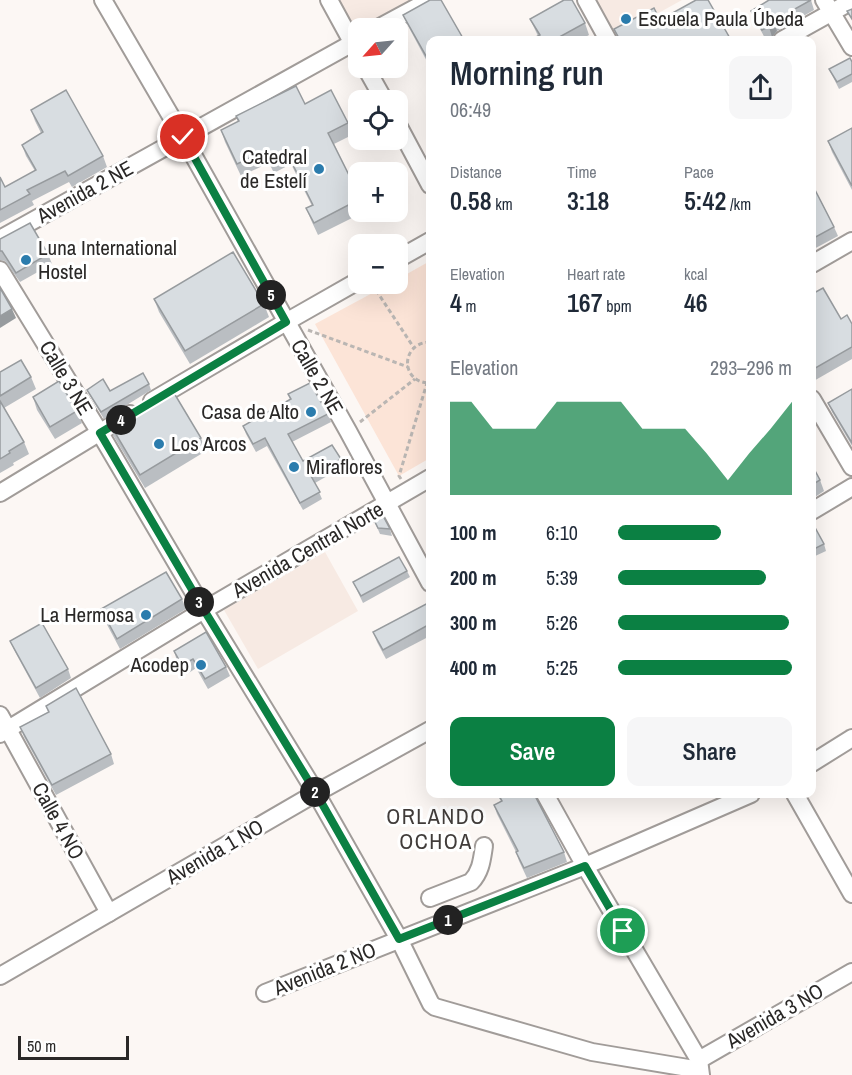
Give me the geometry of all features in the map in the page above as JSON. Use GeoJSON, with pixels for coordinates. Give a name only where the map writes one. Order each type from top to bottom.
{"type":"FeatureCollection","features":[{"type":"Feature","properties":{"kind":"street","name":"Calle 2 NE"},"geometry":{"type":"LineString","coordinates":[[103,0],[183,137],[348,431],[426,575]]}},
{"type":"Feature","properties":{"kind":"street"},"geometry":{"type":"LineString","coordinates":[[329,0],[348,31]]}},
{"type":"Feature","properties":{"kind":"street"},"geometry":{"type":"LineString","coordinates":[[397,18],[430,0]]}},
{"type":"Feature","properties":{"kind":"street"},"geometry":{"type":"LineString","coordinates":[[586,0],[606,36]]}},
{"type":"Feature","properties":{"kind":"street"},"geometry":{"type":"LineString","coordinates":[[787,36],[828,6],[852,1]]}},
{"type":"Feature","properties":{"kind":"street"},"geometry":{"type":"LineString","coordinates":[[828,6],[852,47]]}},
{"type":"Feature","properties":{"kind":"street","name":"Avenida 2 NE"},"geometry":{"type":"LineString","coordinates":[[0,239],[183,137],[348,50]]}},
{"type":"Feature","properties":{"kind":"street"},"geometry":{"type":"LineString","coordinates":[[408,144],[426,178]]}},
{"type":"Feature","properties":{"kind":"street"},"geometry":{"type":"LineString","coordinates":[[816,262],[852,241]]}},
{"type":"Feature","properties":{"kind":"street"},"geometry":{"type":"LineString","coordinates":[[408,253],[426,243]]}},
{"type":"Feature","properties":{"kind":"street","name":"Calle 3 NE"},"geometry":{"type":"LineString","coordinates":[[0,270],[316,793],[399,939],[433,1006],[592,1052],[700,1068]]}},
{"type":"Feature","properties":{"kind":"street"},"geometry":{"type":"LineString","coordinates":[[0,493],[348,287]]}},
{"type":"Feature","properties":{"kind":"street"},"geometry":{"type":"LineString","coordinates":[[816,406],[852,466]]}},
{"type":"Feature","properties":{"kind":"street","name":"Avenida Central Norte"},"geometry":{"type":"LineString","coordinates":[[3,726],[426,480]]}},
{"type":"Feature","properties":{"kind":"street"},"geometry":{"type":"LineString","coordinates":[[816,509],[852,487]]}},
{"type":"Feature","properties":{"kind":"street","name":"Calle 4 NO"},"geometry":{"type":"LineString","coordinates":[[3,726],[109,913]]}},
{"type":"Feature","properties":{"kind":"street","name":"Avenida 1 NO"},"geometry":{"type":"LineString","coordinates":[[0,976],[316,793],[426,732]]}},
{"type":"Feature","properties":{"kind":"street"},"geometry":{"type":"LineString","coordinates":[[816,760],[852,738]]}},
{"type":"Feature","properties":{"kind":"street"},"geometry":{"type":"LineString","coordinates":[[546,798],[700,1068]]}},
{"type":"Feature","properties":{"kind":"street","name":"Avenida 2 NO"},"geometry":{"type":"LineString","coordinates":[[265,993],[585,866],[742,798]]}},
{"type":"Feature","properties":{"kind":"street"},"geometry":{"type":"LineString","coordinates":[[797,798],[852,894]]}},
{"type":"Feature","properties":{"kind":"street"},"geometry":{"type":"LineString","coordinates":[[430,898],[471,882],[479,871],[484,846]]}},
{"type":"Feature","properties":{"kind":"street"},"geometry":{"type":"LineString","coordinates":[[471,882],[483,906]]}},
{"type":"Feature","properties":{"kind":"street","name":"Avenida 3 NO"},"geometry":{"type":"LineString","coordinates":[[700,1068],[852,972]]}},
{"type":"Feature","properties":{"kind":"path"},"geometry":{"type":"LineString","coordinates":[[379,294],[414,348]]}},
{"type":"Feature","properties":{"kind":"path"},"geometry":{"type":"LineString","coordinates":[[286,322],[408,367]]}},
{"type":"Feature","properties":{"kind":"path"},"geometry":{"type":"LineString","coordinates":[[426,343],[418,344],[408,357],[410,374],[415,379],[426,383]]}},
{"type":"Feature","properties":{"kind":"path"},"geometry":{"type":"LineString","coordinates":[[348,431],[415,379]]}},
{"type":"Feature","properties":{"kind":"path"},"geometry":{"type":"LineString","coordinates":[[407,492],[399,476],[426,392]]}},
{"type":"Feature","properties":{"kind":"shaded area"},"geometry":{"type":"Polygon","coordinates":[[[328,0],[436,0],[400,18],[348,18],[348,27],[328,0]]]}},
{"type":"Feature","properties":{"kind":"shaded area","name":"Escuela Paula Úbeda"},"geometry":{"type":"Polygon","coordinates":[[[594,0],[682,0],[617,36],[614,36],[594,0]]]}},
{"type":"Feature","properties":{"kind":"shaded area"},"geometry":{"type":"Polygon","coordinates":[[[426,263],[426,460],[399,476],[315,324],[370,294],[408,294],[408,273],[426,263]]]}},
{"type":"Feature","properties":{"kind":"shaded area"},"geometry":{"type":"Polygon","coordinates":[[[325,552],[358,611],[258,669],[224,610],[325,552]]]}},
{"type":"Feature","properties":{"kind":"building"},"geometry":{"type":"Polygon","coordinates":[[[430,0],[441,0],[462,36],[426,36],[426,56],[408,24],[408,18],[403,15],[430,0]]]}},
{"type":"Feature","properties":{"kind":"building"},"geometry":{"type":"Polygon","coordinates":[[[564,0],[572,0],[585,23],[561,36],[538,36],[540,35],[530,19],[564,0]]]}},
{"type":"Feature","properties":{"kind":"building"},"geometry":{"type":"Polygon","coordinates":[[[696,0],[708,0],[729,36],[618,36],[614,29],[654,8],[660,20],[696,0]]]}},
{"type":"Feature","properties":{"kind":"building"},"geometry":{"type":"Polygon","coordinates":[[[769,0],[811,0],[773,21],[769,27],[762,30],[751,11],[769,0]]]}},
{"type":"Feature","properties":{"kind":"building"},"geometry":{"type":"Polygon","coordinates":[[[852,9],[852,19],[847,11],[852,9]]]}},
{"type":"Feature","properties":{"kind":"building"},"geometry":{"type":"Polygon","coordinates":[[[850,58],[852,74],[837,82],[829,69],[850,58]]]}},
{"type":"Feature","properties":{"kind":"building","name":"Catedral de Estelí"},"geometry":{"type":"Polygon","coordinates":[[[296,86],[305,104],[331,90],[348,123],[328,133],[348,173],[348,205],[314,223],[306,208],[313,205],[287,153],[270,161],[265,151],[237,164],[221,130],[239,121],[236,116],[296,86]]]}},
{"type":"Feature","properties":{"kind":"building"},"geometry":{"type":"Polygon","coordinates":[[[66,90],[103,156],[68,176],[65,171],[27,190],[30,194],[0,210],[0,177],[5,187],[36,170],[22,145],[43,132],[31,110],[66,90]]]}},
{"type":"Feature","properties":{"kind":"building"},"geometry":{"type":"Polygon","coordinates":[[[852,128],[852,186],[828,141],[852,128]]]}},
{"type":"Feature","properties":{"kind":"building"},"geometry":{"type":"Polygon","coordinates":[[[816,192],[834,227],[816,237],[816,192]]]}},
{"type":"Feature","properties":{"kind":"building","name":"Luna International Hostel"},"geometry":{"type":"Polygon","coordinates":[[[30,223],[48,254],[16,273],[0,251],[0,239],[30,223]]]}},
{"type":"Feature","properties":{"kind":"building"},"geometry":{"type":"Polygon","coordinates":[[[233,252],[264,304],[185,351],[154,299],[233,252]]]}},
{"type":"Feature","properties":{"kind":"building"},"geometry":{"type":"Polygon","coordinates":[[[0,288],[12,309],[0,316],[0,288]]]}},
{"type":"Feature","properties":{"kind":"building"},"geometry":{"type":"Polygon","coordinates":[[[823,288],[841,319],[847,315],[852,324],[852,347],[816,368],[816,292],[823,288]]]}},
{"type":"Feature","properties":{"kind":"building"},"geometry":{"type":"Polygon","coordinates":[[[21,360],[31,377],[0,396],[0,372],[21,360]]]}},
{"type":"Feature","properties":{"kind":"building"},"geometry":{"type":"Polygon","coordinates":[[[143,373],[149,384],[101,412],[87,390],[103,379],[110,391],[143,373]]]}},
{"type":"Feature","properties":{"kind":"building"},"geometry":{"type":"Polygon","coordinates":[[[59,381],[77,411],[50,427],[33,397],[59,381]]]}},
{"type":"Feature","properties":{"kind":"building"},"geometry":{"type":"Polygon","coordinates":[[[310,383],[328,414],[288,434],[303,461],[332,445],[341,459],[311,476],[320,492],[300,503],[265,438],[253,444],[243,426],[291,399],[288,394],[310,383]]]}},
{"type":"Feature","properties":{"kind":"building","name":"Los Arcos"},"geometry":{"type":"Polygon","coordinates":[[[171,388],[201,438],[140,475],[110,424],[171,388]]]}},
{"type":"Feature","properties":{"kind":"building"},"geometry":{"type":"Polygon","coordinates":[[[852,389],[852,443],[828,403],[852,389]]]}},
{"type":"Feature","properties":{"kind":"building"},"geometry":{"type":"Polygon","coordinates":[[[0,401],[24,442],[0,459],[0,401]]]}},
{"type":"Feature","properties":{"kind":"building"},"geometry":{"type":"Polygon","coordinates":[[[381,512],[390,529],[378,528],[372,516],[381,512]]]}},
{"type":"Feature","properties":{"kind":"building"},"geometry":{"type":"Polygon","coordinates":[[[816,529],[824,544],[816,548],[816,529]]]}},
{"type":"Feature","properties":{"kind":"building"},"geometry":{"type":"Polygon","coordinates":[[[399,557],[407,571],[361,596],[353,582],[399,557]]]}},
{"type":"Feature","properties":{"kind":"building","name":"La Hermosa"},"geometry":{"type":"Polygon","coordinates":[[[166,572],[182,599],[117,639],[101,609],[166,572]]]}},
{"type":"Feature","properties":{"kind":"building"},"geometry":{"type":"Polygon","coordinates":[[[426,604],[426,626],[383,650],[373,632],[426,604]]]}},
{"type":"Feature","properties":{"kind":"building"},"geometry":{"type":"Polygon","coordinates":[[[42,623],[68,669],[36,688],[10,641],[42,623]]]}},
{"type":"Feature","properties":{"kind":"building","name":"Acodep"},"geometry":{"type":"Polygon","coordinates":[[[206,632],[226,667],[205,679],[193,659],[182,665],[174,651],[206,632]]]}},
{"type":"Feature","properties":{"kind":"building"},"geometry":{"type":"Polygon","coordinates":[[[76,688],[111,754],[52,785],[20,727],[49,712],[46,706],[76,688]]]}},
{"type":"Feature","properties":{"kind":"building"},"geometry":{"type":"Polygon","coordinates":[[[500,798],[536,798],[564,852],[524,868],[516,852],[518,851],[494,805],[502,801],[500,798]]]}},
{"type":"Feature","properties":{"kind":"place","name":"Escuela Paula Úbeda"},"geometry":{"type":"Point","coordinates":[626,19]}},
{"type":"Feature","properties":{"kind":"place","name":"Catedral de Estelí"},"geometry":{"type":"Point","coordinates":[319,169]}},
{"type":"Feature","properties":{"kind":"place","name":"Luna International Hostel"},"geometry":{"type":"Point","coordinates":[26,260]}},
{"type":"Feature","properties":{"kind":"place","name":"Casa de Alto"},"geometry":{"type":"Point","coordinates":[311,412]}},
{"type":"Feature","properties":{"kind":"place","name":"Los Arcos"},"geometry":{"type":"Point","coordinates":[159,444]}},
{"type":"Feature","properties":{"kind":"place","name":"Miraflores"},"geometry":{"type":"Point","coordinates":[294,467]}},
{"type":"Feature","properties":{"kind":"place","name":"La Hermosa"},"geometry":{"type":"Point","coordinates":[146,615]}},
{"type":"Feature","properties":{"kind":"place","name":"Acodep"},"geometry":{"type":"Point","coordinates":[201,665]}},
{"type":"Feature","properties":{"kind":"district","name":"ORLANDO OCHOA"},"geometry":{"type":"Point","coordinates":[436,828]}},
{"type":"Feature","properties":{"kind":"route"},"geometry":{"type":"LineString","coordinates":[[183,137],[286,322],[100,433],[204,610],[316,793],[399,939],[585,866],[623,931]]}}]}
